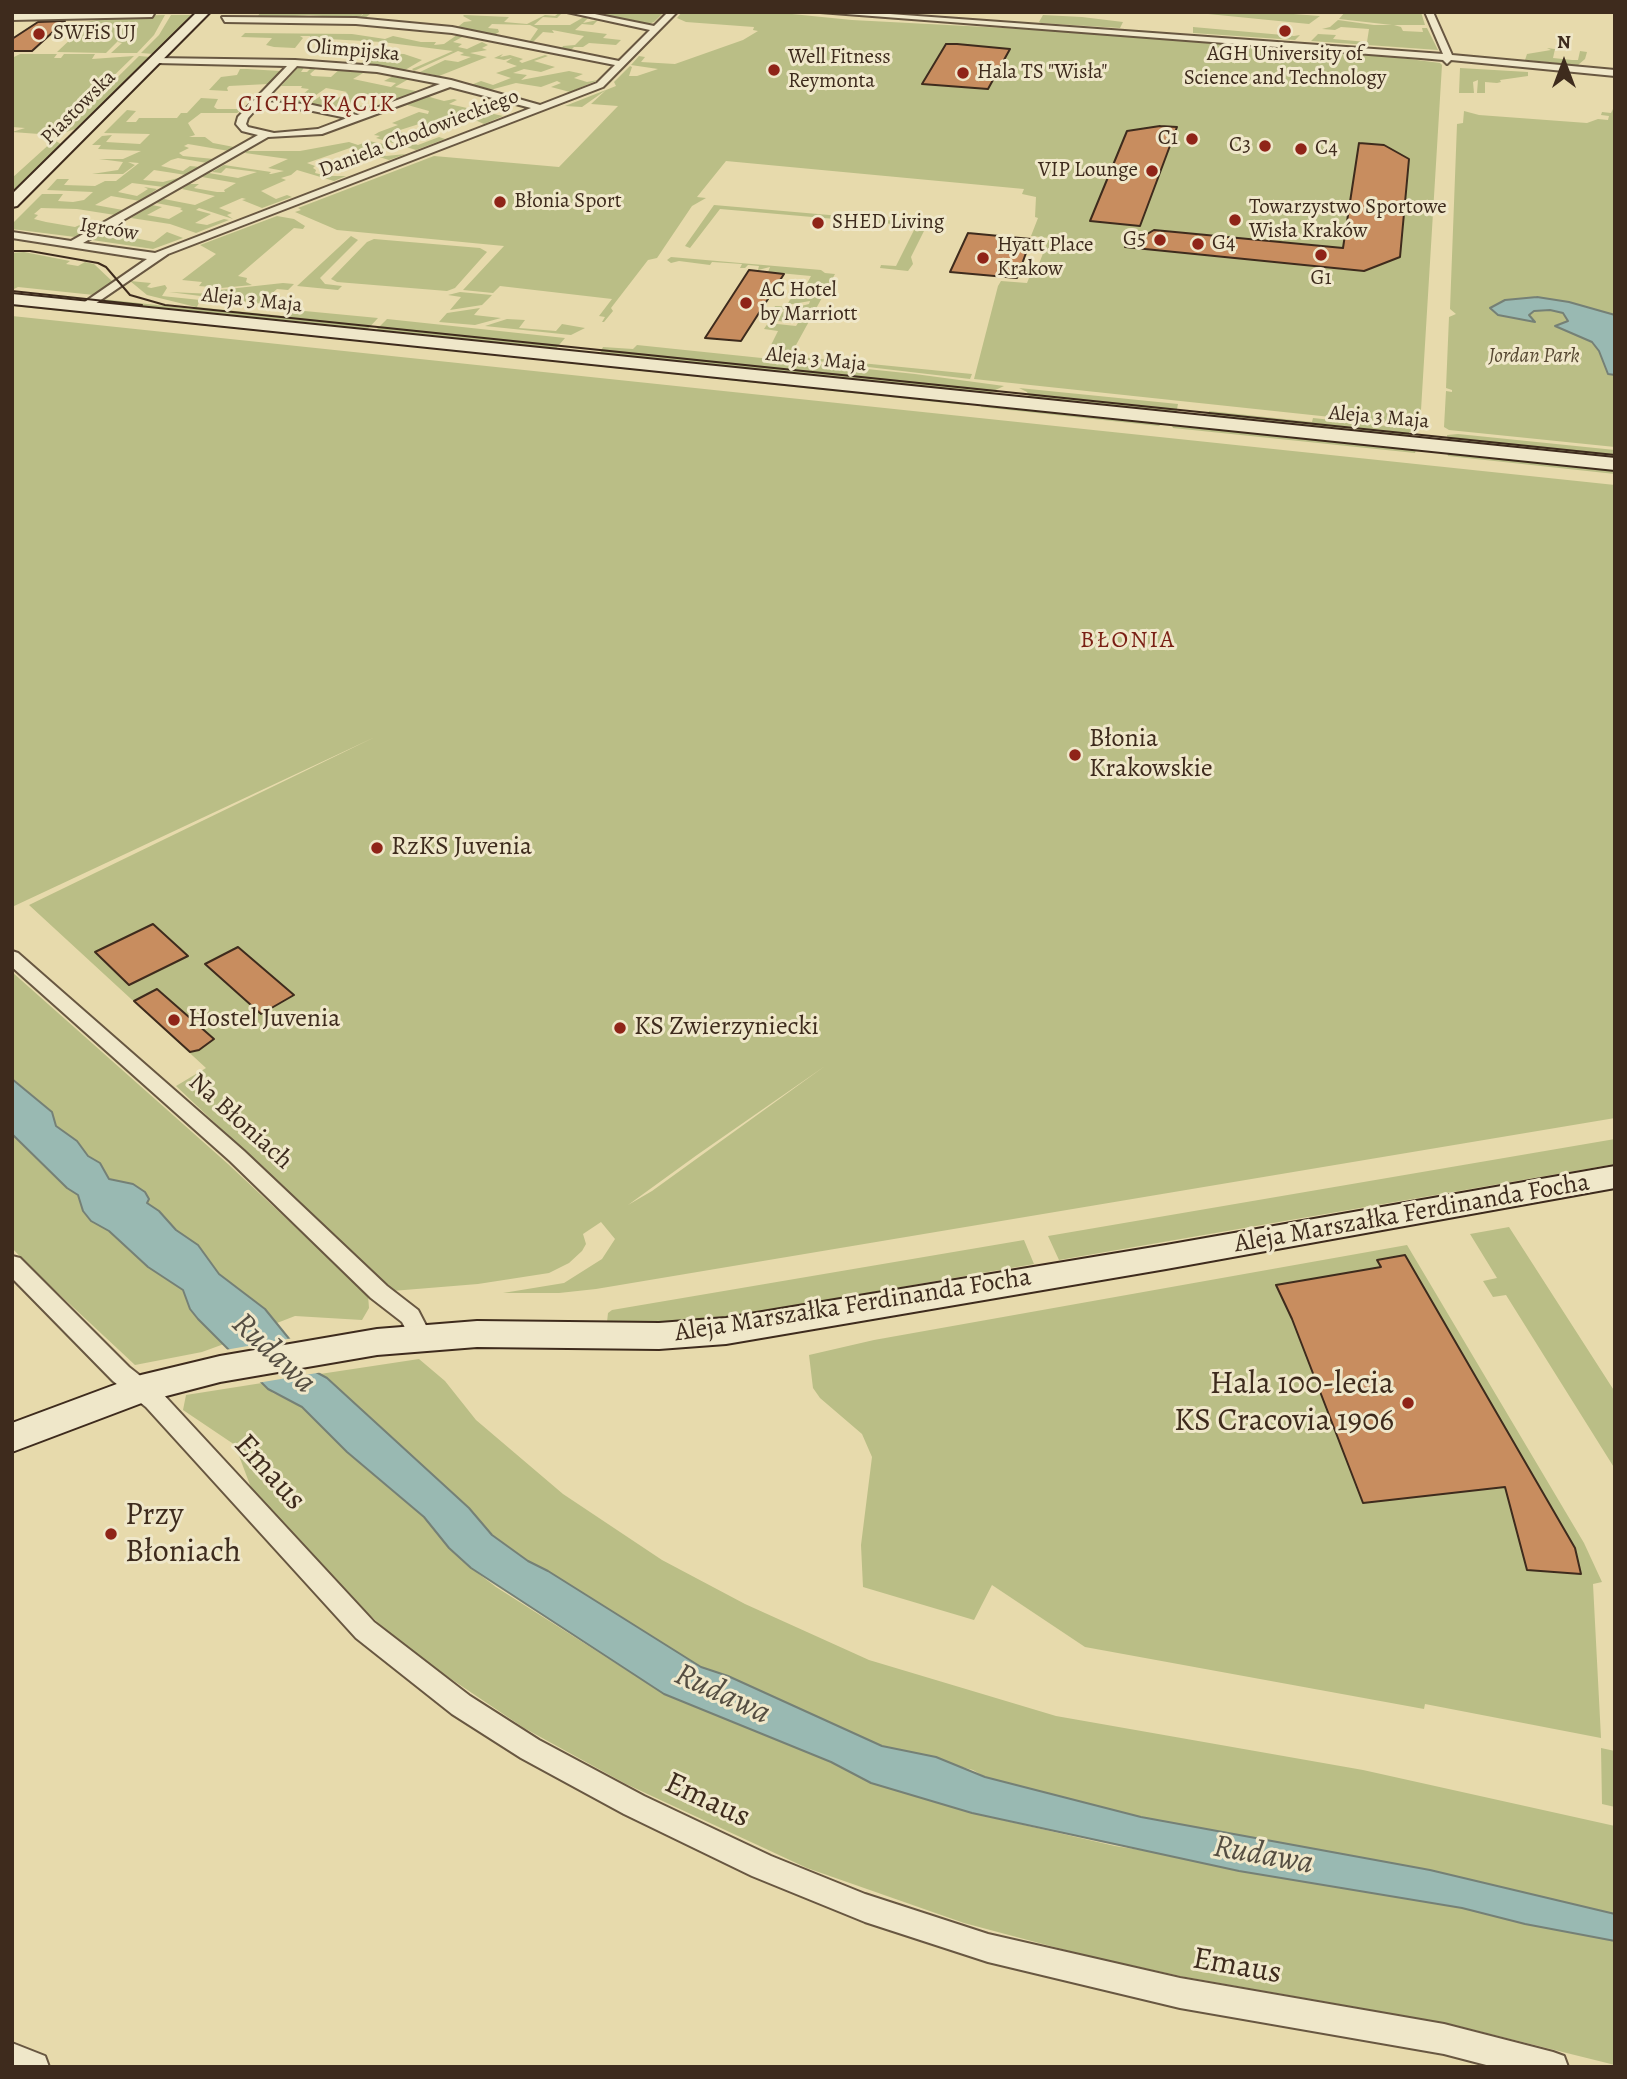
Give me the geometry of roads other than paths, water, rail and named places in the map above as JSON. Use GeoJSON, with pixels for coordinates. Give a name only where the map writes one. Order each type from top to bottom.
{"type":"FeatureCollection","features":[{"type":"Feature","properties":{"kind":"street","name":"Piastowska"},"geometry":{"type":"LineString","coordinates":[[12,203],[204,12]]}},
{"type":"Feature","properties":{"kind":"street"},"geometry":{"type":"LineString","coordinates":[[365,22],[378,12]]}},
{"type":"Feature","properties":{"kind":"street"},"geometry":{"type":"LineString","coordinates":[[571,12],[657,29]]}},
{"type":"Feature","properties":{"kind":"street","name":"Daniela Chodowieckiego"},"geometry":{"type":"LineString","coordinates":[[156,257],[602,84],[673,12]]}},
{"type":"Feature","properties":{"kind":"street"},"geometry":{"type":"LineString","coordinates":[[824,12],[1398,54],[1615,75]]}},
{"type":"Feature","properties":{"kind":"street"},"geometry":{"type":"LineString","coordinates":[[1429,12],[1448,59]]}},
{"type":"Feature","properties":{"kind":"street"},"geometry":{"type":"LineString","coordinates":[[12,17],[152,14]]}},
{"type":"Feature","properties":{"kind":"street"},"geometry":{"type":"LineString","coordinates":[[18,27],[31,16]]}},
{"type":"Feature","properties":{"kind":"street"},"geometry":{"type":"LineString","coordinates":[[225,19],[365,22],[471,32],[622,64]]}},
{"type":"Feature","properties":{"kind":"street","name":"Olimpijska"},"geometry":{"type":"LineString","coordinates":[[157,60],[295,63],[390,71],[451,83],[541,108]]}},
{"type":"Feature","properties":{"kind":"street"},"geometry":{"type":"LineString","coordinates":[[295,63],[243,117],[241,124],[249,131],[265,135],[307,134],[451,83]]}},
{"type":"Feature","properties":{"kind":"street"},"geometry":{"type":"LineString","coordinates":[[256,104],[308,107],[358,118]]}},
{"type":"Feature","properties":{"kind":"street"},"geometry":{"type":"LineString","coordinates":[[73,244],[265,135]]}},
{"type":"Feature","properties":{"kind":"street","name":"Igrców"},"geometry":{"type":"LineString","coordinates":[[12,235],[156,257]]}},
{"type":"Feature","properties":{"kind":"street","name":"Igrców"},"geometry":{"type":"LineString","coordinates":[[85,306],[156,257]]}},
{"type":"Feature","properties":{"kind":"street","name":"Aleja 3 Maja"},"geometry":{"type":"LineString","coordinates":[[12,299],[1615,464]]}},
{"type":"Feature","properties":{"kind":"street","name":"Na Błoniach"},"geometry":{"type":"LineString","coordinates":[[12,957],[237,1156],[379,1292],[410,1317],[421,1337]]}},
{"type":"Feature","properties":{"kind":"street","name":"Aleja Marszałka Ferdinanda Focha"},"geometry":{"type":"LineString","coordinates":[[12,1438],[141,1389],[220,1369],[335,1349],[421,1337],[477,1334],[659,1336],[726,1331],[1180,1255],[1615,1177]]}},
{"type":"Feature","properties":{"kind":"street","name":"Emaus"},"geometry":{"type":"LineString","coordinates":[[12,1264],[121,1374],[141,1389],[197,1445],[365,1630],[461,1705],[530,1749],[634,1805],[762,1866],[865,1908],[988,1948],[1180,1993],[1444,2039],[1553,2067]]}},
{"type":"Feature","properties":{"kind":"street"},"geometry":{"type":"LineString","coordinates":[[12,2058],[34,2067]]}},
{"type":"Feature","properties":{"kind":"water"},"geometry":{"type":"Polygon","coordinates":[[[1537,297],[1569,302],[1615,315],[1615,375],[1608,374],[1599,351],[1592,342],[1555,326],[1568,321],[1563,313],[1534,311],[1529,315],[1535,322],[1498,315],[1490,308],[1505,300],[1537,297]]]}},
{"type":"Feature","properties":{"kind":"water","name":"Rudawa"},"geometry":{"type":"Polygon","coordinates":[[[12,1079],[52,1112],[56,1126],[77,1141],[88,1156],[100,1163],[109,1179],[133,1184],[145,1192],[149,1199],[147,1203],[159,1211],[176,1230],[198,1245],[219,1274],[265,1309],[316,1372],[327,1378],[469,1508],[492,1535],[528,1561],[701,1667],[728,1676],[882,1746],[936,1757],[985,1777],[1141,1817],[1430,1870],[1615,1914],[1615,1941],[1525,1924],[1462,1908],[1239,1871],[972,1813],[871,1783],[831,1762],[664,1694],[471,1568],[449,1548],[424,1517],[347,1452],[302,1407],[268,1389],[198,1319],[190,1309],[183,1290],[148,1267],[109,1231],[91,1221],[83,1211],[78,1195],[67,1188],[12,1134],[12,1079]]]}},
{"type":"Feature","properties":{"kind":"tram line"},"geometry":{"type":"LineString","coordinates":[[12,251],[30,251],[98,263],[106,267],[130,295],[165,305],[1615,455]]}},
{"type":"Feature","properties":{"kind":"tram line"},"geometry":{"type":"LineString","coordinates":[[12,291],[142,305]]}},
{"type":"Feature","properties":{"kind":"place","name":"AGH University of Science and Technology"},"geometry":{"type":"Point","coordinates":[1285,31]}},
{"type":"Feature","properties":{"kind":"place","name":"SWFiS UJ"},"geometry":{"type":"Point","coordinates":[39,34]}},
{"type":"Feature","properties":{"kind":"place","name":"Well Fitness Reymonta"},"geometry":{"type":"Point","coordinates":[774,70]}},
{"type":"Feature","properties":{"kind":"place","name":"Hala TS \"Wisła\""},"geometry":{"type":"Point","coordinates":[963,73]}},
{"type":"Feature","properties":{"kind":"place","name":"C1"},"geometry":{"type":"Point","coordinates":[1192,139]}},
{"type":"Feature","properties":{"kind":"place","name":"C3"},"geometry":{"type":"Point","coordinates":[1265,146]}},
{"type":"Feature","properties":{"kind":"place","name":"C4"},"geometry":{"type":"Point","coordinates":[1301,149]}},
{"type":"Feature","properties":{"kind":"place","name":"VIP Lounge"},"geometry":{"type":"Point","coordinates":[1152,171]}},
{"type":"Feature","properties":{"kind":"place","name":"Błonia Sport"},"geometry":{"type":"Point","coordinates":[500,202]}},
{"type":"Feature","properties":{"kind":"place","name":"Towarzystwo Sportowe Wisła Kraków"},"geometry":{"type":"Point","coordinates":[1235,220]}},
{"type":"Feature","properties":{"kind":"place","name":"SHED Living"},"geometry":{"type":"Point","coordinates":[818,223]}},
{"type":"Feature","properties":{"kind":"place","name":"G5"},"geometry":{"type":"Point","coordinates":[1160,240]}},
{"type":"Feature","properties":{"kind":"place","name":"G4"},"geometry":{"type":"Point","coordinates":[1198,244]}},
{"type":"Feature","properties":{"kind":"place","name":"G1"},"geometry":{"type":"Point","coordinates":[1321,255]}},
{"type":"Feature","properties":{"kind":"place","name":"Hyatt Place Krakow"},"geometry":{"type":"Point","coordinates":[983,258]}},
{"type":"Feature","properties":{"kind":"place","name":"AC Hotel by Marriott"},"geometry":{"type":"Point","coordinates":[746,303]}},
{"type":"Feature","properties":{"kind":"place","name":"Błonia Krakowskie"},"geometry":{"type":"Point","coordinates":[1075,755]}},
{"type":"Feature","properties":{"kind":"place","name":"RzKS Juvenia"},"geometry":{"type":"Point","coordinates":[377,848]}},
{"type":"Feature","properties":{"kind":"place","name":"Hostel Juvenia"},"geometry":{"type":"Point","coordinates":[174,1020]}},
{"type":"Feature","properties":{"kind":"place","name":"KS Zwierzyniecki"},"geometry":{"type":"Point","coordinates":[620,1028]}},
{"type":"Feature","properties":{"kind":"place","name":"Hala 100-lecia KS Cracovia 1906"},"geometry":{"type":"Point","coordinates":[1408,1403]}},
{"type":"Feature","properties":{"kind":"place","name":"Przy Błoniach"},"geometry":{"type":"Point","coordinates":[111,1534]}},
{"type":"Feature","properties":{"kind":"district","name":"CICHY KĄCIK"},"geometry":{"type":"Point","coordinates":[317,105]}},
{"type":"Feature","properties":{"kind":"district","name":"BŁONIA"},"geometry":{"type":"Point","coordinates":[1128,641]}},
{"type":"Feature","properties":{"kind":"park label","name":"Jordan Park"},"geometry":{"type":"Point","coordinates":[1534,357]}}]}
